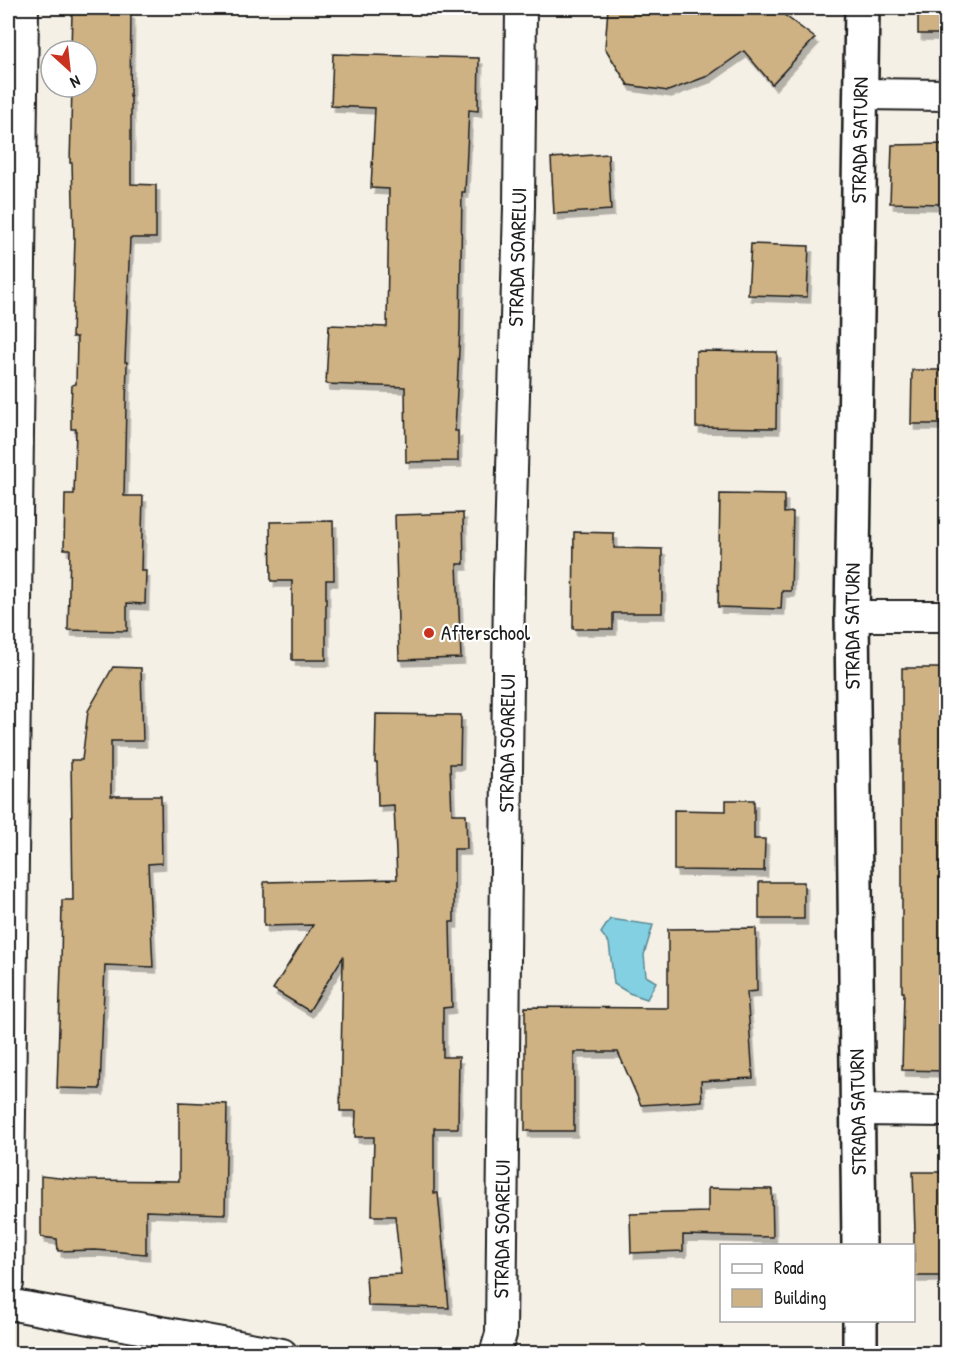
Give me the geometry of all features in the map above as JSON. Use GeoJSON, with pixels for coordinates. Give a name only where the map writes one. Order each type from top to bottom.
{"type":"FeatureCollection","features":[{"type":"Feature","properties":{"kind":"street"},"geometry":{"type":"LineString","coordinates":[[8,1283],[23,8]]}},
{"type":"Feature","properties":{"kind":"street","name":"STRADA SOARELUI"},"geometry":{"type":"LineString","coordinates":[[498,1344],[509,583],[521,8]]}},
{"type":"Feature","properties":{"kind":"street","name":"STRADA SATURN"},"geometry":{"type":"LineString","coordinates":[[859,1244],[852,616],[862,8]]}},
{"type":"Feature","properties":{"kind":"street"},"geometry":{"type":"LineString","coordinates":[[861,94],[946,95]]}},
{"type":"Feature","properties":{"kind":"street"},"geometry":{"type":"LineString","coordinates":[[852,616],[946,616]]}},
{"type":"Feature","properties":{"kind":"street"},"geometry":{"type":"LineString","coordinates":[[858,1110],[946,1111]]}},
{"type":"Feature","properties":{"kind":"street"},"geometry":{"type":"LineString","coordinates":[[8,1304],[136,1341],[282,1353]]}},
{"type":"Feature","properties":{"kind":"street"},"geometry":{"type":"LineString","coordinates":[[860,1322],[860,1353]]}},
{"type":"Feature","properties":{"kind":"water"},"geometry":{"type":"Polygon","coordinates":[[[610,919],[653,925],[644,955],[646,976],[656,982],[647,999],[629,993],[614,984],[609,943],[601,933],[610,919]]]}},
{"type":"Feature","properties":{"kind":"building"},"geometry":{"type":"Polygon","coordinates":[[[608,8],[775,8],[815,38],[772,84],[744,51],[708,76],[668,91],[628,85],[605,48],[608,8]]]}},
{"type":"Feature","properties":{"kind":"building"},"geometry":{"type":"Polygon","coordinates":[[[918,8],[946,8],[946,34],[918,34],[918,8]]]}},
{"type":"Feature","properties":{"kind":"building"},"geometry":{"type":"Polygon","coordinates":[[[72,12],[131,13],[131,184],[156,185],[156,238],[130,238],[125,362],[127,362],[124,496],[143,496],[141,571],[146,571],[145,604],[127,603],[127,631],[68,630],[70,549],[64,549],[65,494],[74,494],[76,429],[71,429],[71,407],[72,385],[76,384],[77,337],[72,337],[75,238],[72,163],[70,163],[72,99],[99,99],[99,39],[71,39],[72,12]]]}},
{"type":"Feature","properties":{"kind":"building"},"geometry":{"type":"Polygon","coordinates":[[[333,54],[479,58],[478,111],[469,110],[465,192],[462,192],[460,329],[455,431],[458,431],[458,461],[406,462],[405,387],[326,384],[329,325],[387,327],[389,189],[371,188],[375,108],[331,106],[333,54]]]}},
{"type":"Feature","properties":{"kind":"building"},"geometry":{"type":"Polygon","coordinates":[[[946,144],[946,204],[890,203],[892,145],[946,144]]]}},
{"type":"Feature","properties":{"kind":"building"},"geometry":{"type":"Polygon","coordinates":[[[608,154],[611,210],[554,214],[551,158],[608,154]]]}},
{"type":"Feature","properties":{"kind":"building"},"geometry":{"type":"Polygon","coordinates":[[[751,244],[809,246],[807,297],[748,295],[751,244]]]}},
{"type":"Feature","properties":{"kind":"building"},"geometry":{"type":"Polygon","coordinates":[[[696,351],[777,352],[776,428],[696,427],[696,351]]]}},
{"type":"Feature","properties":{"kind":"building"},"geometry":{"type":"Polygon","coordinates":[[[912,370],[946,370],[946,424],[911,424],[912,370]]]}},
{"type":"Feature","properties":{"kind":"building"},"geometry":{"type":"Polygon","coordinates":[[[720,494],[784,495],[784,513],[793,512],[791,591],[782,591],[781,609],[718,607],[720,494]]]}},
{"type":"Feature","properties":{"kind":"building"},"geometry":{"type":"Polygon","coordinates":[[[463,513],[464,564],[457,564],[461,658],[399,660],[395,515],[463,513]]]}},
{"type":"Feature","properties":{"kind":"building"},"geometry":{"type":"Polygon","coordinates":[[[333,521],[334,580],[326,580],[326,660],[292,660],[292,581],[271,581],[270,522],[333,521]]]}},
{"type":"Feature","properties":{"kind":"building"},"geometry":{"type":"Polygon","coordinates":[[[574,532],[614,533],[614,548],[662,549],[662,613],[613,613],[613,629],[573,629],[574,532]]]}},
{"type":"Feature","properties":{"kind":"building"},"geometry":{"type":"Polygon","coordinates":[[[113,667],[141,668],[143,741],[111,741],[111,796],[161,796],[162,863],[148,864],[153,967],[105,965],[100,1089],[57,1088],[62,900],[73,900],[71,760],[82,760],[88,711],[113,667]]]}},
{"type":"Feature","properties":{"kind":"building"},"geometry":{"type":"Polygon","coordinates":[[[902,668],[946,668],[946,1071],[902,1070],[904,992],[902,992],[902,668]]]}},
{"type":"Feature","properties":{"kind":"building"},"geometry":{"type":"Polygon","coordinates":[[[376,714],[461,715],[460,764],[450,764],[452,814],[466,814],[467,849],[454,849],[454,922],[450,922],[452,1007],[443,1008],[443,1057],[459,1057],[458,1128],[434,1128],[434,1193],[438,1193],[449,1308],[368,1306],[366,1276],[401,1274],[395,1216],[372,1216],[374,1137],[355,1137],[356,1111],[340,1111],[343,957],[309,1011],[273,989],[313,925],[264,926],[264,882],[397,879],[394,805],[378,806],[377,763],[375,763],[376,714]]]}},
{"type":"Feature","properties":{"kind":"building"},"geometry":{"type":"Polygon","coordinates":[[[726,800],[754,800],[754,839],[765,839],[764,871],[674,870],[674,810],[726,811],[726,800]]]}},
{"type":"Feature","properties":{"kind":"building"},"geometry":{"type":"Polygon","coordinates":[[[759,882],[804,882],[804,919],[759,919],[759,882]]]}},
{"type":"Feature","properties":{"kind":"building"},"geometry":{"type":"Polygon","coordinates":[[[756,928],[757,991],[747,992],[753,1078],[701,1081],[702,1101],[641,1105],[618,1052],[574,1052],[574,1131],[525,1131],[525,1007],[668,1008],[668,929],[756,928]]]}},
{"type":"Feature","properties":{"kind":"building"},"geometry":{"type":"Polygon","coordinates":[[[179,1102],[227,1104],[225,1214],[146,1211],[146,1254],[95,1250],[58,1251],[57,1239],[41,1237],[41,1176],[78,1180],[179,1181],[179,1102]]]}},
{"type":"Feature","properties":{"kind":"building"},"geometry":{"type":"Polygon","coordinates":[[[913,1172],[946,1172],[946,1276],[915,1276],[913,1172]]]}},
{"type":"Feature","properties":{"kind":"building"},"geometry":{"type":"Polygon","coordinates":[[[708,1188],[772,1189],[773,1237],[683,1235],[683,1251],[631,1253],[630,1214],[708,1212],[708,1188]]]}},
{"type":"Feature","properties":{"kind":"place","name":"Afterschool"},"geometry":{"type":"Point","coordinates":[429,633]}}]}
